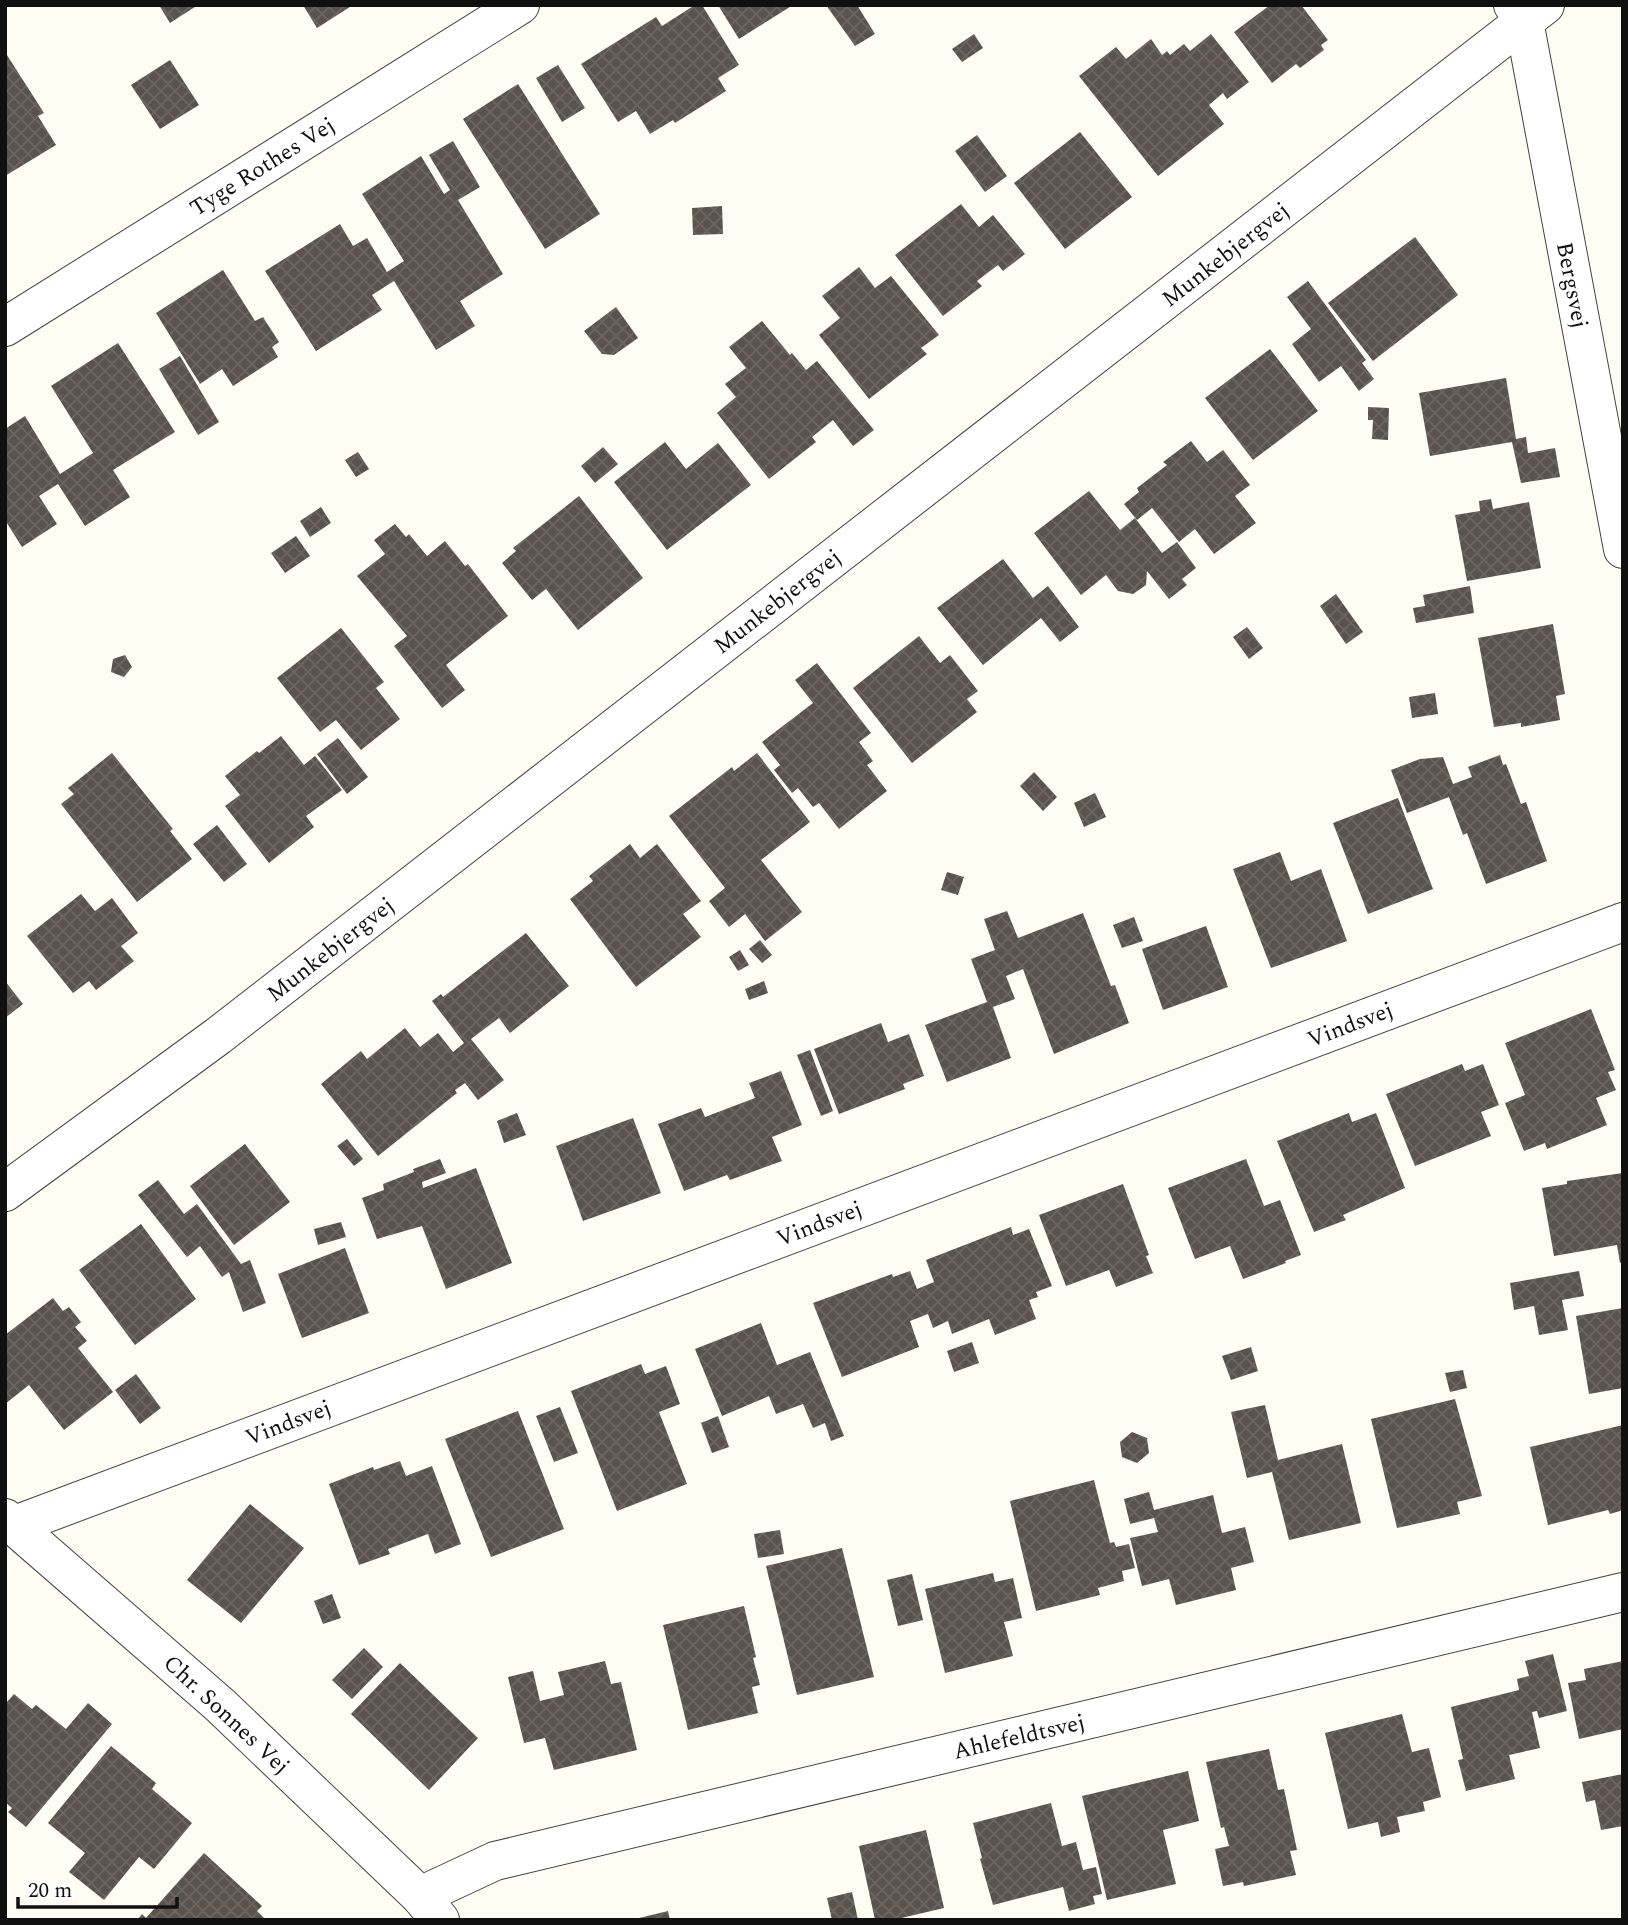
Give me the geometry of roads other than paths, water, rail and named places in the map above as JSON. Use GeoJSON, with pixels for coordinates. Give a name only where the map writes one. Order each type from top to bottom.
{"type":"FeatureCollection","features":[{"type":"Feature","properties":{"kind":"street","name":"Tyge Rothes Vej"},"geometry":{"type":"LineString","coordinates":[[5,327],[520,5]]}},
{"type":"Feature","properties":{"kind":"street","name":"Bergsvej"},"geometry":{"type":"LineString","coordinates":[[1528,11],[1623,549]]}},
{"type":"Feature","properties":{"kind":"street","name":"Munkebjergvej"},"geometry":{"type":"LineString","coordinates":[[5,1192],[218,1036],[1528,11]]}},
{"type":"Feature","properties":{"kind":"street","name":"Vindsvej"},"geometry":{"type":"LineString","coordinates":[[10,1521],[1623,922]]}},
{"type":"Feature","properties":{"kind":"street","name":"Chr. Sonnes Vej"},"geometry":{"type":"LineString","coordinates":[[10,1521],[220,1706],[430,1908]]}},
{"type":"Feature","properties":{"kind":"street","name":"Ahlefeldtsvej"},"geometry":{"type":"LineString","coordinates":[[430,1908],[495,1861],[1623,1592]]}}]}
